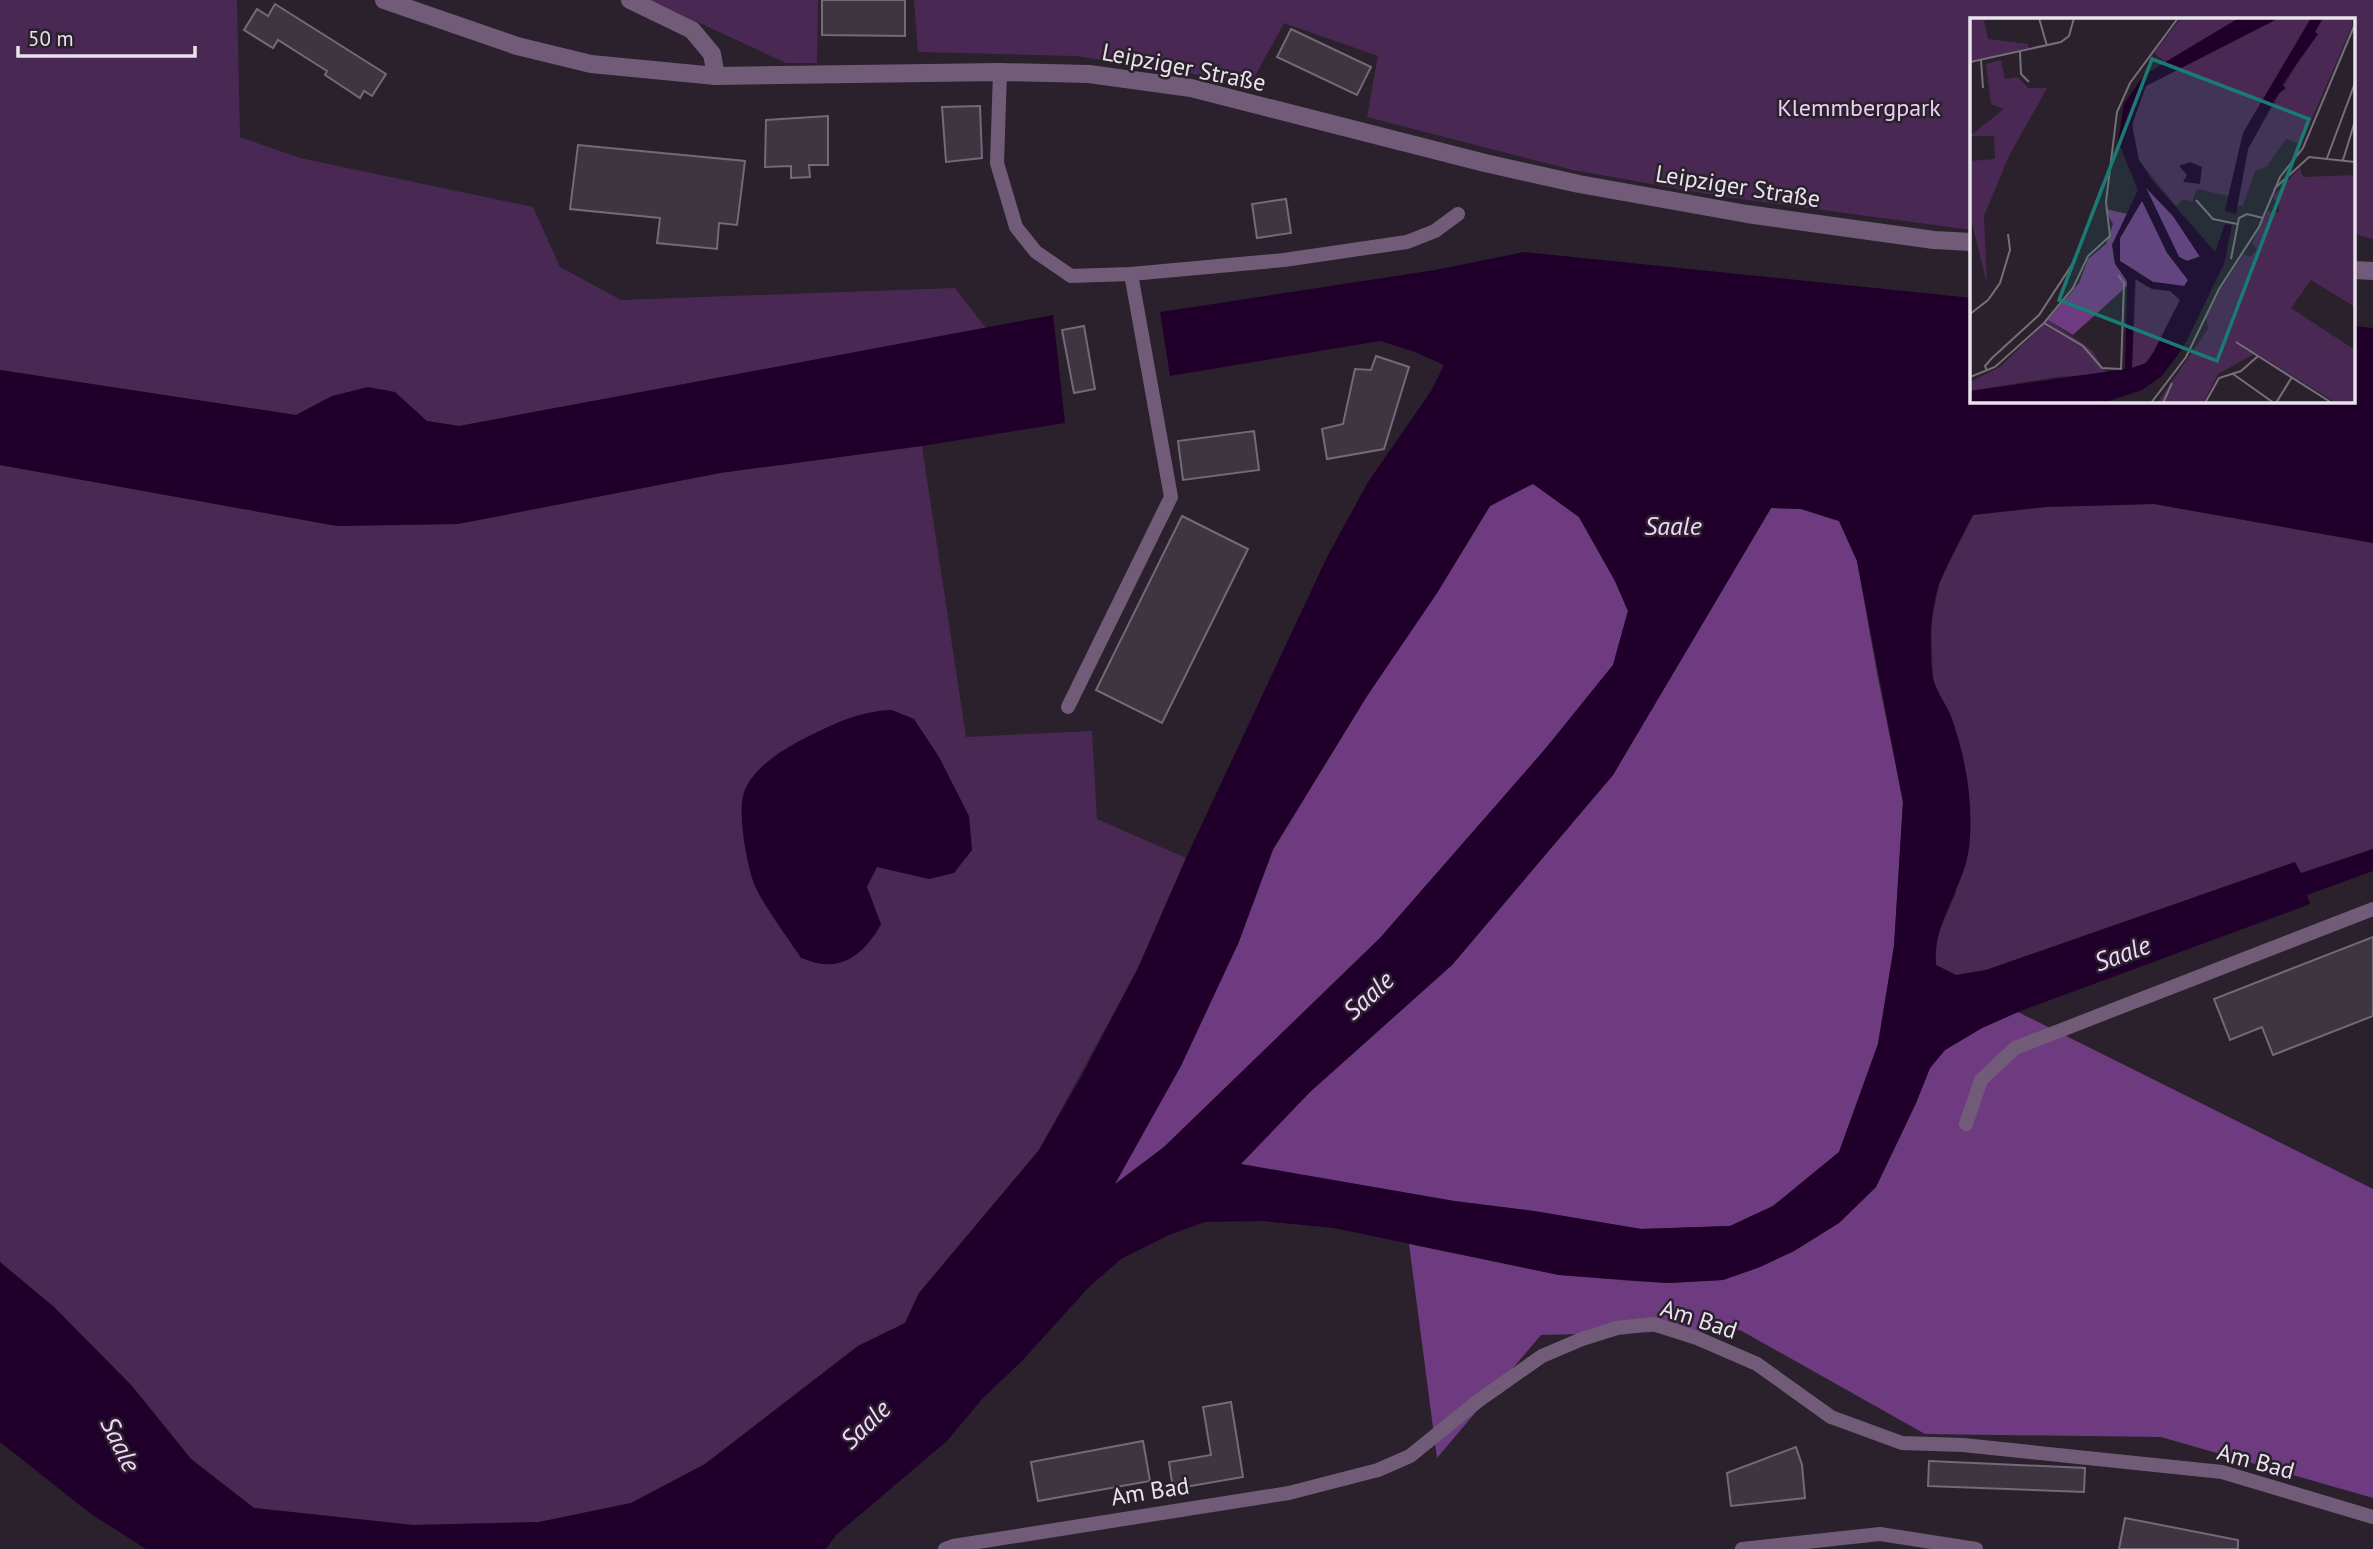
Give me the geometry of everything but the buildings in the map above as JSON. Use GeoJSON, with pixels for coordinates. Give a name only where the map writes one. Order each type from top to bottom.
{"type":"FeatureCollection","features":[{"type":"Feature","properties":{"kind":"street","name":"Leipziger Straße"},"geometry":{"type":"LineString","coordinates":[[384,0],[517,46],[592,64],[716,76],[1000,72],[1090,74],[1191,88],[1471,160],[1579,184],[1747,214],[1970,243]]}},
{"type":"Feature","properties":{"kind":"street"},"geometry":{"type":"LineString","coordinates":[[630,0],[692,30],[712,54],[716,76]]}},
{"type":"Feature","properties":{"kind":"lane"},"geometry":{"type":"LineString","coordinates":[[1000,72],[997,163],[1016,227],[1036,252],[1071,276],[1131,274],[1284,260],[1407,242],[1435,231],[1458,214]]}},
{"type":"Feature","properties":{"kind":"lane"},"geometry":{"type":"LineString","coordinates":[[1069,707],[1171,497],[1131,274]]}},
{"type":"Feature","properties":{"kind":"lane"},"geometry":{"type":"LineString","coordinates":[[1966,1124],[1981,1080],[2015,1048],[2373,909]]}},
{"type":"Feature","properties":{"kind":"lane","name":"Am Bad"},"geometry":{"type":"LineString","coordinates":[[946,1549],[1289,1493],[1378,1471],[1410,1456],[1478,1401],[1542,1356],[1617,1328],[1653,1324],[1697,1338],[1757,1364],[1830,1418],[1902,1443],[1963,1445],[2222,1472],[2373,1517]]}},
{"type":"Feature","properties":{"kind":"lane"},"geometry":{"type":"LineString","coordinates":[[1742,1549],[1881,1534],[1976,1549]]}},
{"type":"Feature","properties":{"kind":"green space"},"geometry":{"type":"Polygon","coordinates":[[[0,0],[237,0],[240,137],[300,158],[533,207],[560,267],[621,300],[955,288],[986,328],[459,426],[427,421],[332,396],[296,415],[0,370],[0,0]]]}},
{"type":"Feature","properties":{"kind":"green space"},"geometry":{"type":"Polygon","coordinates":[[[650,0],[818,0],[817,63],[786,63],[650,0]]]}},
{"type":"Feature","properties":{"kind":"green space","name":"Klemmbergpark"},"geometry":{"type":"Polygon","coordinates":[[[914,0],[2373,0],[2373,239],[2356,235],[2356,18],[1970,18],[1970,230],[1719,196],[1573,170],[1367,117],[1378,56],[1284,23],[1248,89],[1193,74],[1076,56],[918,52],[914,0]]]}},
{"type":"Feature","properties":{"kind":"green space"},"geometry":{"type":"Polygon","coordinates":[[[922,446],[966,737],[1092,731],[1097,819],[1186,858],[1138,968],[1039,1150],[919,1293],[905,1323],[858,1346],[705,1464],[631,1503],[539,1522],[413,1525],[254,1508],[191,1459],[132,1386],[54,1307],[0,1262],[0,465],[337,526],[458,524],[720,473],[922,446]]]}},
{"type":"Feature","properties":{"kind":"green space"},"geometry":{"type":"Polygon","coordinates":[[[2154,504],[2373,543],[2373,849],[2300,874],[2295,862],[1986,970],[1956,975],[1936,965],[1935,949],[1937,936],[1956,893],[1933,679],[1931,625],[1939,584],[1973,515],[2046,507],[2154,504]]]}},
{"type":"Feature","properties":{"kind":"shaded area"},"geometry":{"type":"Polygon","coordinates":[[[1533,483],[1579,517],[1615,581],[1628,611],[1613,665],[1546,748],[1380,938],[1164,1147],[1113,1186],[1238,944],[1273,850],[1367,696],[1437,593],[1490,506],[1533,483]]]}},
{"type":"Feature","properties":{"kind":"shaded area"},"geometry":{"type":"Polygon","coordinates":[[[1771,508],[1801,509],[1839,521],[1857,561],[1903,802],[1894,946],[1878,1044],[1839,1152],[1773,1206],[1730,1226],[1641,1229],[1454,1201],[1240,1164],[1310,1092],[1452,965],[1613,775],[1771,508]]]}},
{"type":"Feature","properties":{"kind":"shaded area"},"geometry":{"type":"Polygon","coordinates":[[[2018,1012],[2373,1189],[2373,1498],[2161,1437],[1925,1434],[1740,1330],[1541,1335],[1437,1458],[1409,1244],[1559,1275],[1632,1281],[1668,1283],[1723,1280],[1760,1267],[1794,1251],[1839,1223],[1876,1187],[1930,1068],[1945,1050],[1982,1028],[2018,1012]]]}},
{"type":"Feature","properties":{"kind":"water","name":"Saale"},"geometry":{"type":"Polygon","coordinates":[[[1524,252],[1970,298],[1970,402],[2356,402],[2356,326],[2373,328],[2373,543],[2154,504],[2046,507],[1973,515],[1940,582],[1931,629],[1933,678],[1951,716],[1961,748],[1968,781],[1970,815],[1966,863],[1943,920],[1936,950],[1936,965],[1956,975],[1986,970],[2295,862],[2301,873],[2373,849],[2373,871],[2307,895],[2310,904],[2018,1012],[1982,1028],[1945,1050],[1930,1068],[1876,1187],[1839,1223],[1794,1251],[1723,1280],[1668,1283],[1559,1275],[1334,1228],[1263,1221],[1205,1222],[1169,1235],[1121,1259],[1089,1287],[1022,1361],[982,1399],[947,1441],[836,1535],[826,1549],[146,1549],[91,1514],[0,1442],[0,1262],[54,1307],[132,1386],[191,1459],[254,1508],[413,1525],[539,1522],[631,1503],[705,1464],[858,1346],[905,1323],[919,1293],[1039,1150],[1081,1077],[1138,968],[1186,858],[1327,557],[1368,482],[1431,391],[1444,365],[1380,341],[1170,376],[1160,312],[1435,270],[1524,252]],[[1533,484],[1490,506],[1437,593],[1367,696],[1273,849],[1238,944],[1181,1066],[1115,1184],[1164,1147],[1380,938],[1546,748],[1613,665],[1628,611],[1615,581],[1579,517],[1533,484]],[[1771,508],[1613,775],[1452,965],[1310,1092],[1241,1164],[1454,1201],[1641,1229],[1730,1226],[1773,1206],[1839,1152],[1878,1044],[1894,946],[1903,802],[1857,561],[1839,521],[1801,509],[1771,508]]]}},
{"type":"Feature","properties":{"kind":"water"},"geometry":{"type":"Polygon","coordinates":[[[1053,315],[1065,423],[922,446],[720,473],[458,524],[337,526],[0,465],[0,370],[296,415],[332,396],[368,387],[395,392],[427,421],[459,426],[1053,315]]]}},
{"type":"Feature","properties":{"kind":"water"},"geometry":{"type":"Polygon","coordinates":[[[892,710],[914,719],[939,757],[969,816],[972,850],[954,873],[929,879],[877,867],[867,887],[881,924],[871,940],[858,953],[842,962],[821,964],[801,958],[755,886],[742,826],[744,792],[762,766],[798,742],[848,719],[892,710]]]}}]}
